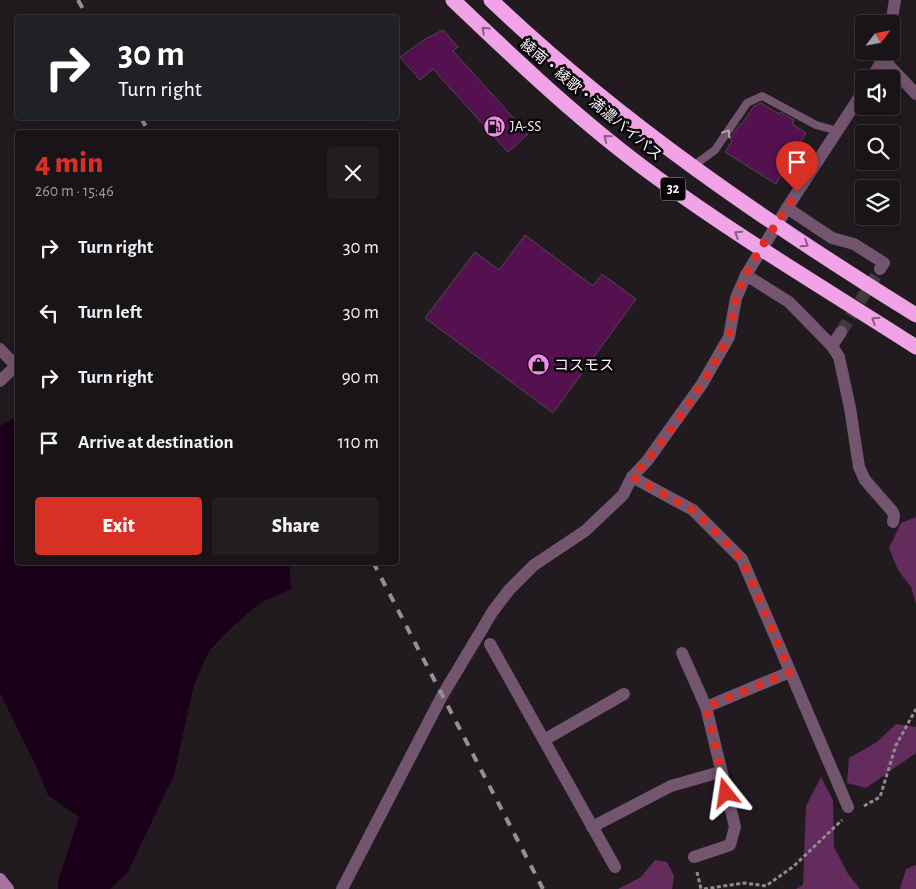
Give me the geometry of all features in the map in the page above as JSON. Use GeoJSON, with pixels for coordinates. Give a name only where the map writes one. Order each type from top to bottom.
{"type":"FeatureCollection","features":[{"type":"Feature","properties":{"kind":"highway","name":"綾南・綾歌・満濃バイパス"},"geometry":{"type":"LineString","coordinates":[[453,0],[555,94],[655,176],[762,249],[916,347]]}},
{"type":"Feature","properties":{"kind":"highway","name":"綾南・綾歌・満濃バイパス"},"geometry":{"type":"LineString","coordinates":[[491,0],[515,24],[622,114],[777,225],[916,315]]}},
{"type":"Feature","properties":{"kind":"main road"},"geometry":{"type":"LineString","coordinates":[[0,879],[8,889]]}},
{"type":"Feature","properties":{"kind":"street"},"geometry":{"type":"LineString","coordinates":[[892,15],[895,0]]}},
{"type":"Feature","properties":{"kind":"street"},"geometry":{"type":"LineString","coordinates":[[888,60],[916,94]]}},
{"type":"Feature","properties":{"kind":"street"},"geometry":{"type":"LineString","coordinates":[[342,889],[442,696],[493,611],[509,590],[534,566],[585,531],[623,495],[632,477],[647,461],[702,384],[729,337],[736,298],[746,275],[855,104]]}},
{"type":"Feature","properties":{"kind":"street"},"geometry":{"type":"LineString","coordinates":[[787,208],[832,238],[854,244],[884,263],[880,269]]}},
{"type":"Feature","properties":{"kind":"street"},"geometry":{"type":"LineString","coordinates":[[746,275],[789,302],[832,346],[839,357],[850,408],[858,467],[865,480],[894,515],[893,522]]}},
{"type":"Feature","properties":{"kind":"street"},"geometry":{"type":"LineString","coordinates":[[832,346],[841,332]]}},
{"type":"Feature","properties":{"kind":"street"},"geometry":{"type":"LineString","coordinates":[[0,349],[15,363]]}},
{"type":"Feature","properties":{"kind":"street"},"geometry":{"type":"LineString","coordinates":[[0,381],[15,367]]}},
{"type":"Feature","properties":{"kind":"street"},"geometry":{"type":"LineString","coordinates":[[632,477],[693,510],[742,559],[851,812]]}},
{"type":"Feature","properties":{"kind":"street"},"geometry":{"type":"LineString","coordinates":[[490,644],[615,867]]}},
{"type":"Feature","properties":{"kind":"street"},"geometry":{"type":"LineString","coordinates":[[682,653],[706,707],[720,772],[735,827],[730,845],[694,857]]}},
{"type":"Feature","properties":{"kind":"street"},"geometry":{"type":"LineString","coordinates":[[706,707],[790,672]]}},
{"type":"Feature","properties":{"kind":"street"},"geometry":{"type":"LineString","coordinates":[[544,740],[624,694]]}},
{"type":"Feature","properties":{"kind":"street"},"geometry":{"type":"LineString","coordinates":[[592,827],[670,786],[720,772]]}},
{"type":"Feature","properties":{"kind":"lane"},"geometry":{"type":"LineString","coordinates":[[693,166],[716,150],[747,103],[762,96],[816,125],[838,130]]}},
{"type":"Feature","properties":{"kind":"path"},"geometry":{"type":"LineString","coordinates":[[704,889],[744,883],[766,886],[794,866],[851,812],[880,797],[896,745],[916,708]]}},
{"type":"Feature","properties":{"kind":"shaded area"},"geometry":{"type":"Polygon","coordinates":[[[15,417],[15,565],[289,565],[291,589],[260,603],[230,629],[209,651],[194,685],[174,775],[128,872],[110,889],[58,889],[58,881],[79,817],[48,795],[0,693],[0,426],[15,417]]]}},
{"type":"Feature","properties":{"kind":"shaded area"},"geometry":{"type":"Polygon","coordinates":[[[916,517],[916,604],[911,587],[898,570],[889,548],[901,523],[916,517]]]}},
{"type":"Feature","properties":{"kind":"shaded area"},"geometry":{"type":"Polygon","coordinates":[[[896,724],[916,727],[916,753],[866,788],[847,783],[849,758],[877,742],[896,724]]]}},
{"type":"Feature","properties":{"kind":"shaded area"},"geometry":{"type":"Polygon","coordinates":[[[821,777],[833,800],[834,847],[848,874],[860,889],[796,889],[803,885],[806,806],[821,777]]]}},
{"type":"Feature","properties":{"kind":"shaded area"},"geometry":{"type":"Polygon","coordinates":[[[655,860],[667,862],[674,876],[672,889],[618,889],[641,877],[655,860]]]}},
{"type":"Feature","properties":{"kind":"shaded area"},"geometry":{"type":"Polygon","coordinates":[[[916,865],[916,889],[900,889],[906,869],[916,865]]]}},
{"type":"Feature","properties":{"kind":"building"},"geometry":{"type":"Polygon","coordinates":[[[443,30],[458,47],[453,51],[528,134],[508,152],[433,69],[420,80],[400,57],[425,39],[443,30]]]}},
{"type":"Feature","properties":{"kind":"building"},"geometry":{"type":"Polygon","coordinates":[[[761,103],[779,114],[780,112],[794,120],[792,124],[806,133],[776,184],[725,152],[732,141],[730,138],[740,124],[742,124],[754,106],[761,103]]]}},
{"type":"Feature","properties":{"kind":"building","name":"コスモス"},"geometry":{"type":"Polygon","coordinates":[[[525,235],[593,286],[602,274],[636,299],[553,413],[425,318],[475,252],[499,270],[525,235]]]}},
{"type":"Feature","properties":{"kind":"tunnel"},"geometry":{"type":"LineString","coordinates":[[841,332],[880,269]]}},
{"type":"Feature","properties":{"kind":"railway"},"geometry":{"type":"LineString","coordinates":[[78,0],[86,15]]}},
{"type":"Feature","properties":{"kind":"railway"},"geometry":{"type":"LineString","coordinates":[[142,120],[148,130]]}},
{"type":"Feature","properties":{"kind":"railway"},"geometry":{"type":"LineString","coordinates":[[375,565],[543,889]]}},
{"type":"Feature","properties":{"kind":"place","name":"JA-SS"},"geometry":{"type":"Point","coordinates":[494,126]}},
{"type":"Feature","properties":{"kind":"place","name":"コスモス"},"geometry":{"type":"Point","coordinates":[538,365]}},
{"type":"Feature","properties":{"kind":"route"},"geometry":{"type":"LineString","coordinates":[[726,793],[706,707],[790,672],[742,559],[693,510],[632,477],[647,461],[702,384],[729,337],[736,298],[746,275],[797,192]]}}]}
